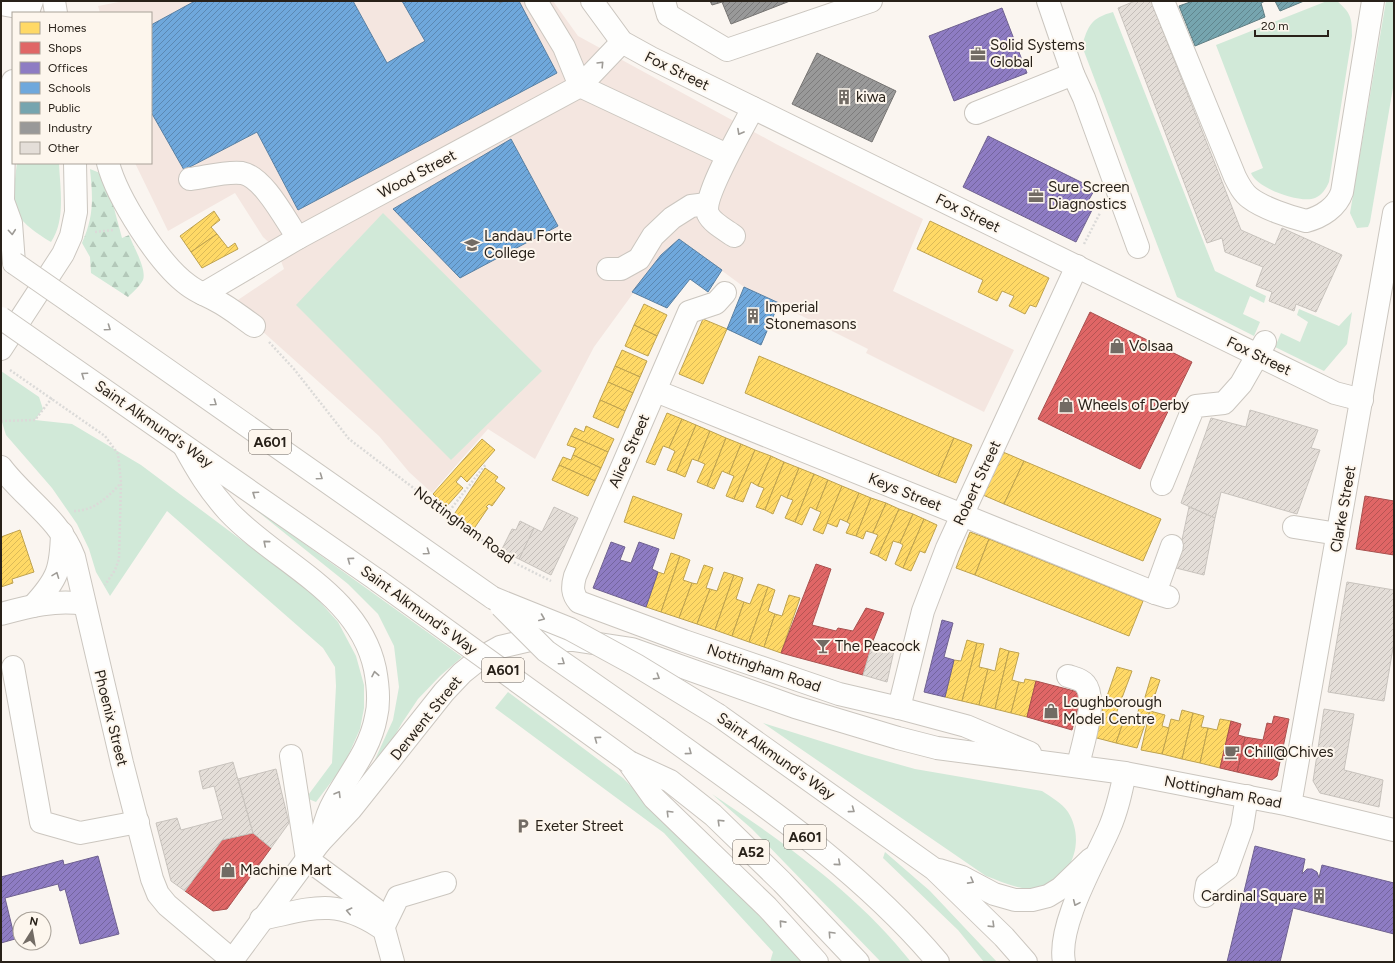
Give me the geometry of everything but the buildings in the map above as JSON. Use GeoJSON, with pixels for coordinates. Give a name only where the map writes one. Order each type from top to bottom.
{"type":"FeatureCollection","features":[{"type":"Feature","properties":{"kind":"street"},"geometry":{"type":"LineString","coordinates":[[54,1],[56,12]]}},
{"type":"Feature","properties":{"kind":"street"},"geometry":{"type":"LineString","coordinates":[[536,1],[564,47],[580,86],[727,155]]}},
{"type":"Feature","properties":{"kind":"street","name":"Fox Street"},"geometry":{"type":"LineString","coordinates":[[592,1],[622,42],[651,58],[1077,266],[1261,348],[1335,393],[1362,400]]}},
{"type":"Feature","properties":{"kind":"street"},"geometry":{"type":"LineString","coordinates":[[664,1],[668,15],[727,50],[871,1]]}},
{"type":"Feature","properties":{"kind":"street"},"geometry":{"type":"LineString","coordinates":[[1048,1],[1073,74],[1084,98],[1138,247]]}},
{"type":"Feature","properties":{"kind":"street"},"geometry":{"type":"LineString","coordinates":[[1163,1],[1241,189],[1250,198],[1262,204],[1306,221],[1326,212],[1336,202],[1342,192],[1373,1]]}},
{"type":"Feature","properties":{"kind":"street"},"geometry":{"type":"LineString","coordinates":[[1,4],[30,8]]}},
{"type":"Feature","properties":{"kind":"street","name":"Wood Street"},"geometry":{"type":"LineString","coordinates":[[203,294],[298,238],[580,86],[622,42]]}},
{"type":"Feature","properties":{"kind":"street"},"geometry":{"type":"LineString","coordinates":[[976,113],[1073,74]]}},
{"type":"Feature","properties":{"kind":"street"},"geometry":{"type":"LineString","coordinates":[[8,258],[11,223],[3,200],[4,128],[12,86]]}},
{"type":"Feature","properties":{"kind":"street"},"geometry":{"type":"LineString","coordinates":[[734,236],[717,224],[708,214],[707,204],[727,155],[753,108]]}},
{"type":"Feature","properties":{"kind":"street"},"geometry":{"type":"LineString","coordinates":[[4,358],[63,254],[71,236],[76,212],[74,164]]}},
{"type":"Feature","properties":{"kind":"street"},"geometry":{"type":"LineString","coordinates":[[108,164],[115,184],[134,217],[173,272],[187,285],[222,304],[254,326]]}},
{"type":"Feature","properties":{"kind":"street"},"geometry":{"type":"LineString","coordinates":[[190,179],[243,173],[257,181],[269,194],[298,238]]}},
{"type":"Feature","properties":{"kind":"street"},"geometry":{"type":"LineString","coordinates":[[608,269],[621,269],[639,259],[653,236],[672,218],[691,206],[707,204]]}},
{"type":"Feature","properties":{"kind":"street","name":"Clarke Street"},"geometry":{"type":"LineString","coordinates":[[1290,805],[1362,400],[1387,287],[1394,213]]}},
{"type":"Feature","properties":{"kind":"street","name":"Saint Alkmund's Way"},"geometry":{"type":"LineString","coordinates":[[8,258],[493,598],[546,651],[787,822],[830,856],[873,893],[921,942],[938,962]]}},
{"type":"Feature","properties":{"kind":"street","name":"Robert Street"},"geometry":{"type":"LineString","coordinates":[[899,708],[928,598],[962,516],[1077,266]]}},
{"type":"Feature","properties":{"kind":"street","name":"Alice Street"},"geometry":{"type":"LineString","coordinates":[[572,591],[575,576],[689,312],[716,303],[725,293]]}},
{"type":"Feature","properties":{"kind":"street","name":"Saint Alkmund's Way"},"geometry":{"type":"LineString","coordinates":[[1,318],[377,580],[628,762],[654,798],[768,907],[817,962]]}},
{"type":"Feature","properties":{"kind":"street"},"geometry":{"type":"LineString","coordinates":[[1162,484],[1192,412],[1196,406],[1224,402],[1241,384],[1261,348]]}},
{"type":"Feature","properties":{"kind":"street","name":"Keys Street"},"geometry":{"type":"LineString","coordinates":[[656,391],[962,516],[1161,595],[1172,546]]}},
{"type":"Feature","properties":{"kind":"street"},"geometry":{"type":"LineString","coordinates":[[184,446],[202,480],[229,512],[318,585],[348,614],[359,630],[372,658],[378,692],[378,707],[372,732],[367,745],[332,804],[313,851]]}},
{"type":"Feature","properties":{"kind":"street","name":"Phoenix Street"},"geometry":{"type":"LineString","coordinates":[[1,467],[19,490],[62,532],[74,557],[84,604],[152,879],[158,894],[167,905],[232,961]]}},
{"type":"Feature","properties":{"kind":"street"},"geometry":{"type":"LineString","coordinates":[[1294,527],[1338,534]]}},
{"type":"Feature","properties":{"kind":"street"},"geometry":{"type":"LineString","coordinates":[[33,606],[52,584],[56,575],[60,559],[62,532]]}},
{"type":"Feature","properties":{"kind":"street","name":"Nottingham Road"},"geometry":{"type":"LineString","coordinates":[[572,591],[579,602],[684,641],[839,694],[966,726],[1050,762]]}},
{"type":"Feature","properties":{"kind":"street","name":"Saint Alkmund's Way"},"geometry":{"type":"LineString","coordinates":[[493,598],[570,629],[636,665],[718,715],[934,869],[1004,937],[1026,962]]}},
{"type":"Feature","properties":{"kind":"street"},"geometry":{"type":"LineString","coordinates":[[1,614],[33,606],[72,602],[84,604]]}},
{"type":"Feature","properties":{"kind":"street","name":"Derwent Street"},"geometry":{"type":"LineString","coordinates":[[232,961],[261,919],[313,851],[351,809],[444,692],[470,666],[500,647],[516,642],[544,639],[573,640],[601,644],[632,649],[726,683]]}},
{"type":"Feature","properties":{"kind":"street"},"geometry":{"type":"LineString","coordinates":[[13,667],[41,822],[80,833],[138,822]]}},
{"type":"Feature","properties":{"kind":"street"},"geometry":{"type":"LineString","coordinates":[[1068,676],[1081,681],[1086,685],[1090,696],[1090,711],[1078,765]]}},
{"type":"Feature","properties":{"kind":"street","name":"Nottingham Road"},"geometry":{"type":"LineString","coordinates":[[726,683],[801,709],[926,745],[961,752],[1078,765],[1125,773],[1290,805],[1394,830]]}},
{"type":"Feature","properties":{"kind":"street"},"geometry":{"type":"LineString","coordinates":[[291,756],[313,851],[375,909],[381,918],[393,962]]}},
{"type":"Feature","properties":{"kind":"street","name":"A52"},"geometry":{"type":"LineString","coordinates":[[628,762],[670,781],[713,815],[782,882],[858,962]]}},
{"type":"Feature","properties":{"kind":"street"},"geometry":{"type":"LineString","coordinates":[[1064,962],[1063,950],[1066,932],[1097,854],[1109,830],[1119,803],[1125,773]]}},
{"type":"Feature","properties":{"kind":"street"},"geometry":{"type":"LineString","coordinates":[[1205,896],[1208,884],[1228,869],[1242,827],[1247,796]]}},
{"type":"Feature","properties":{"kind":"street"},"geometry":{"type":"LineString","coordinates":[[934,869],[962,877],[994,894],[1015,900],[1032,900],[1048,896],[1062,888],[1097,854]]}},
{"type":"Feature","properties":{"kind":"street"},"geometry":{"type":"LineString","coordinates":[[383,928],[398,896],[445,883]]}},
{"type":"Feature","properties":{"kind":"street"},"geometry":{"type":"LineString","coordinates":[[261,919],[322,907],[355,912],[383,928]]}},
{"type":"Feature","properties":{"kind":"path"},"geometry":{"type":"LineString","coordinates":[[71,236],[117,229],[134,217]]}},
{"type":"Feature","properties":{"kind":"path","name":"Nottingham Road"},"geometry":{"type":"LineString","coordinates":[[254,326],[294,369],[349,438],[507,560],[572,591]]}},
{"type":"Feature","properties":{"kind":"path"},"geometry":{"type":"LineString","coordinates":[[4,358],[35,387],[105,436],[118,454],[121,482],[119,559],[115,570],[106,583],[84,604]]}},
{"type":"Feature","properties":{"kind":"path"},"geometry":{"type":"LineString","coordinates":[[1,421],[35,420],[52,398]]}},
{"type":"Feature","properties":{"kind":"path"},"geometry":{"type":"LineString","coordinates":[[447,514],[486,464]]}},
{"type":"Feature","properties":{"kind":"path"},"geometry":{"type":"LineString","coordinates":[[43,512],[80,511],[91,508],[112,493],[121,482]]}},
{"type":"Feature","properties":{"kind":"shaded area","name":"Landau Forte College"},"geometry":{"type":"Polygon","coordinates":[[[124,1],[553,1],[578,36],[776,144],[923,219],[893,291],[1014,350],[984,412],[866,353],[868,349],[744,287],[679,239],[661,255],[594,347],[535,459],[488,429],[432,493],[409,472],[379,436],[232,304],[284,269],[277,250],[263,237],[235,193],[168,231],[135,164],[152,164],[152,12],[100,12],[98,6],[124,1]]]}},
{"type":"Feature","properties":{"kind":"green space"},"geometry":{"type":"Polygon","coordinates":[[[1327,1],[1337,1],[1348,13],[1352,25],[1352,36],[1329,182],[1324,192],[1317,197],[1300,199],[1290,197],[1270,189],[1255,179],[1251,173],[1263,168],[1216,45],[1327,1]]]}},
{"type":"Feature","properties":{"kind":"green space"},"geometry":{"type":"Polygon","coordinates":[[[1386,1],[1394,1],[1394,82],[1370,222],[1368,227],[1357,228],[1350,213],[1386,1]]]}},
{"type":"Feature","properties":{"kind":"green space"},"geometry":{"type":"Polygon","coordinates":[[[1113,12],[1215,271],[1266,296],[1264,303],[1250,296],[1243,314],[1260,322],[1254,336],[1177,297],[1082,46],[1086,33],[1095,20],[1113,12]]]}},
{"type":"Feature","properties":{"kind":"green space"},"geometry":{"type":"Polygon","coordinates":[[[17,164],[59,164],[61,204],[59,224],[51,242],[28,225],[16,210],[14,201],[17,164]]]}},
{"type":"Feature","properties":{"kind":"green space"},"geometry":{"type":"Polygon","coordinates":[[[90,169],[100,173],[111,197],[122,238],[129,235],[143,270],[143,280],[128,297],[91,273],[90,257],[82,243],[89,224],[92,207],[90,169]]]}},
{"type":"Feature","properties":{"kind":"green space"},"geometry":{"type":"Polygon","coordinates":[[[383,213],[542,371],[451,460],[296,305],[383,213]]]}},
{"type":"Feature","properties":{"kind":"green space"},"geometry":{"type":"Polygon","coordinates":[[[1299,309],[1339,326],[1352,312],[1347,344],[1324,371],[1275,347],[1281,333],[1300,342],[1308,322],[1297,315],[1299,309]]]}},
{"type":"Feature","properties":{"kind":"green space"},"geometry":{"type":"Polygon","coordinates":[[[1,371],[39,397],[43,409],[35,420],[72,424],[141,465],[312,593],[338,622],[356,656],[364,685],[364,708],[360,729],[344,765],[316,802],[306,798],[332,763],[336,686],[335,667],[323,648],[167,511],[110,596],[96,572],[89,549],[77,524],[52,488],[6,435],[1,419],[1,371]]]}},
{"type":"Feature","properties":{"kind":"green space"},"geometry":{"type":"Polygon","coordinates":[[[242,499],[462,657],[440,676],[418,699],[383,756],[367,777],[393,720],[399,687],[394,646],[378,614],[348,584],[242,499]]]}},
{"type":"Feature","properties":{"kind":"green space"},"geometry":{"type":"Polygon","coordinates":[[[508,692],[623,778],[805,962],[770,962],[773,952],[664,833],[495,708],[508,692]]]}},
{"type":"Feature","properties":{"kind":"green space"},"geometry":{"type":"Polygon","coordinates":[[[763,723],[915,769],[1042,791],[1066,809],[1073,823],[1076,834],[1076,845],[1069,866],[1062,875],[1053,882],[1042,887],[1028,889],[1006,884],[986,876],[763,723]]]}},
{"type":"Feature","properties":{"kind":"green space"},"geometry":{"type":"Polygon","coordinates":[[[712,794],[766,831],[818,870],[868,914],[911,962],[881,962],[752,829],[712,794]]]}},
{"type":"Feature","properties":{"kind":"green space"},"geometry":{"type":"Polygon","coordinates":[[[885,852],[930,891],[997,962],[984,962],[958,930],[883,858],[885,852]]]}},
{"type":"Feature","properties":{"kind":"place","name":"Solid Systems Global"},"geometry":{"type":"Point","coordinates":[978,54]}},
{"type":"Feature","properties":{"kind":"place","name":"kiwa"},"geometry":{"type":"Point","coordinates":[844,97]}},
{"type":"Feature","properties":{"kind":"place","name":"Sure Screen Diagnostics"},"geometry":{"type":"Point","coordinates":[1036,196]}},
{"type":"Feature","properties":{"kind":"place","name":"Landau Forte College"},"geometry":{"type":"Point","coordinates":[472,245]}},
{"type":"Feature","properties":{"kind":"place","name":"Imperial Stonemasons"},"geometry":{"type":"Point","coordinates":[753,316]}},
{"type":"Feature","properties":{"kind":"place","name":"Volsaa"},"geometry":{"type":"Point","coordinates":[1117,346]}},
{"type":"Feature","properties":{"kind":"place","name":"Wheels of Derby"},"geometry":{"type":"Point","coordinates":[1066,405]}},
{"type":"Feature","properties":{"kind":"place","name":"The Peacock"},"geometry":{"type":"Point","coordinates":[823,646]}},
{"type":"Feature","properties":{"kind":"place","name":"Loughborough Model Centre"},"geometry":{"type":"Point","coordinates":[1051,711]}},
{"type":"Feature","properties":{"kind":"place","name":"Chill@Chives"},"geometry":{"type":"Point","coordinates":[1232,752]}},
{"type":"Feature","properties":{"kind":"place","name":"Exeter Street"},"geometry":{"type":"Point","coordinates":[523,826]}},
{"type":"Feature","properties":{"kind":"place","name":"Machine Mart"},"geometry":{"type":"Point","coordinates":[228,870]}},
{"type":"Feature","properties":{"kind":"place","name":"Cardinal Square"},"geometry":{"type":"Point","coordinates":[1319,896]}}]}
